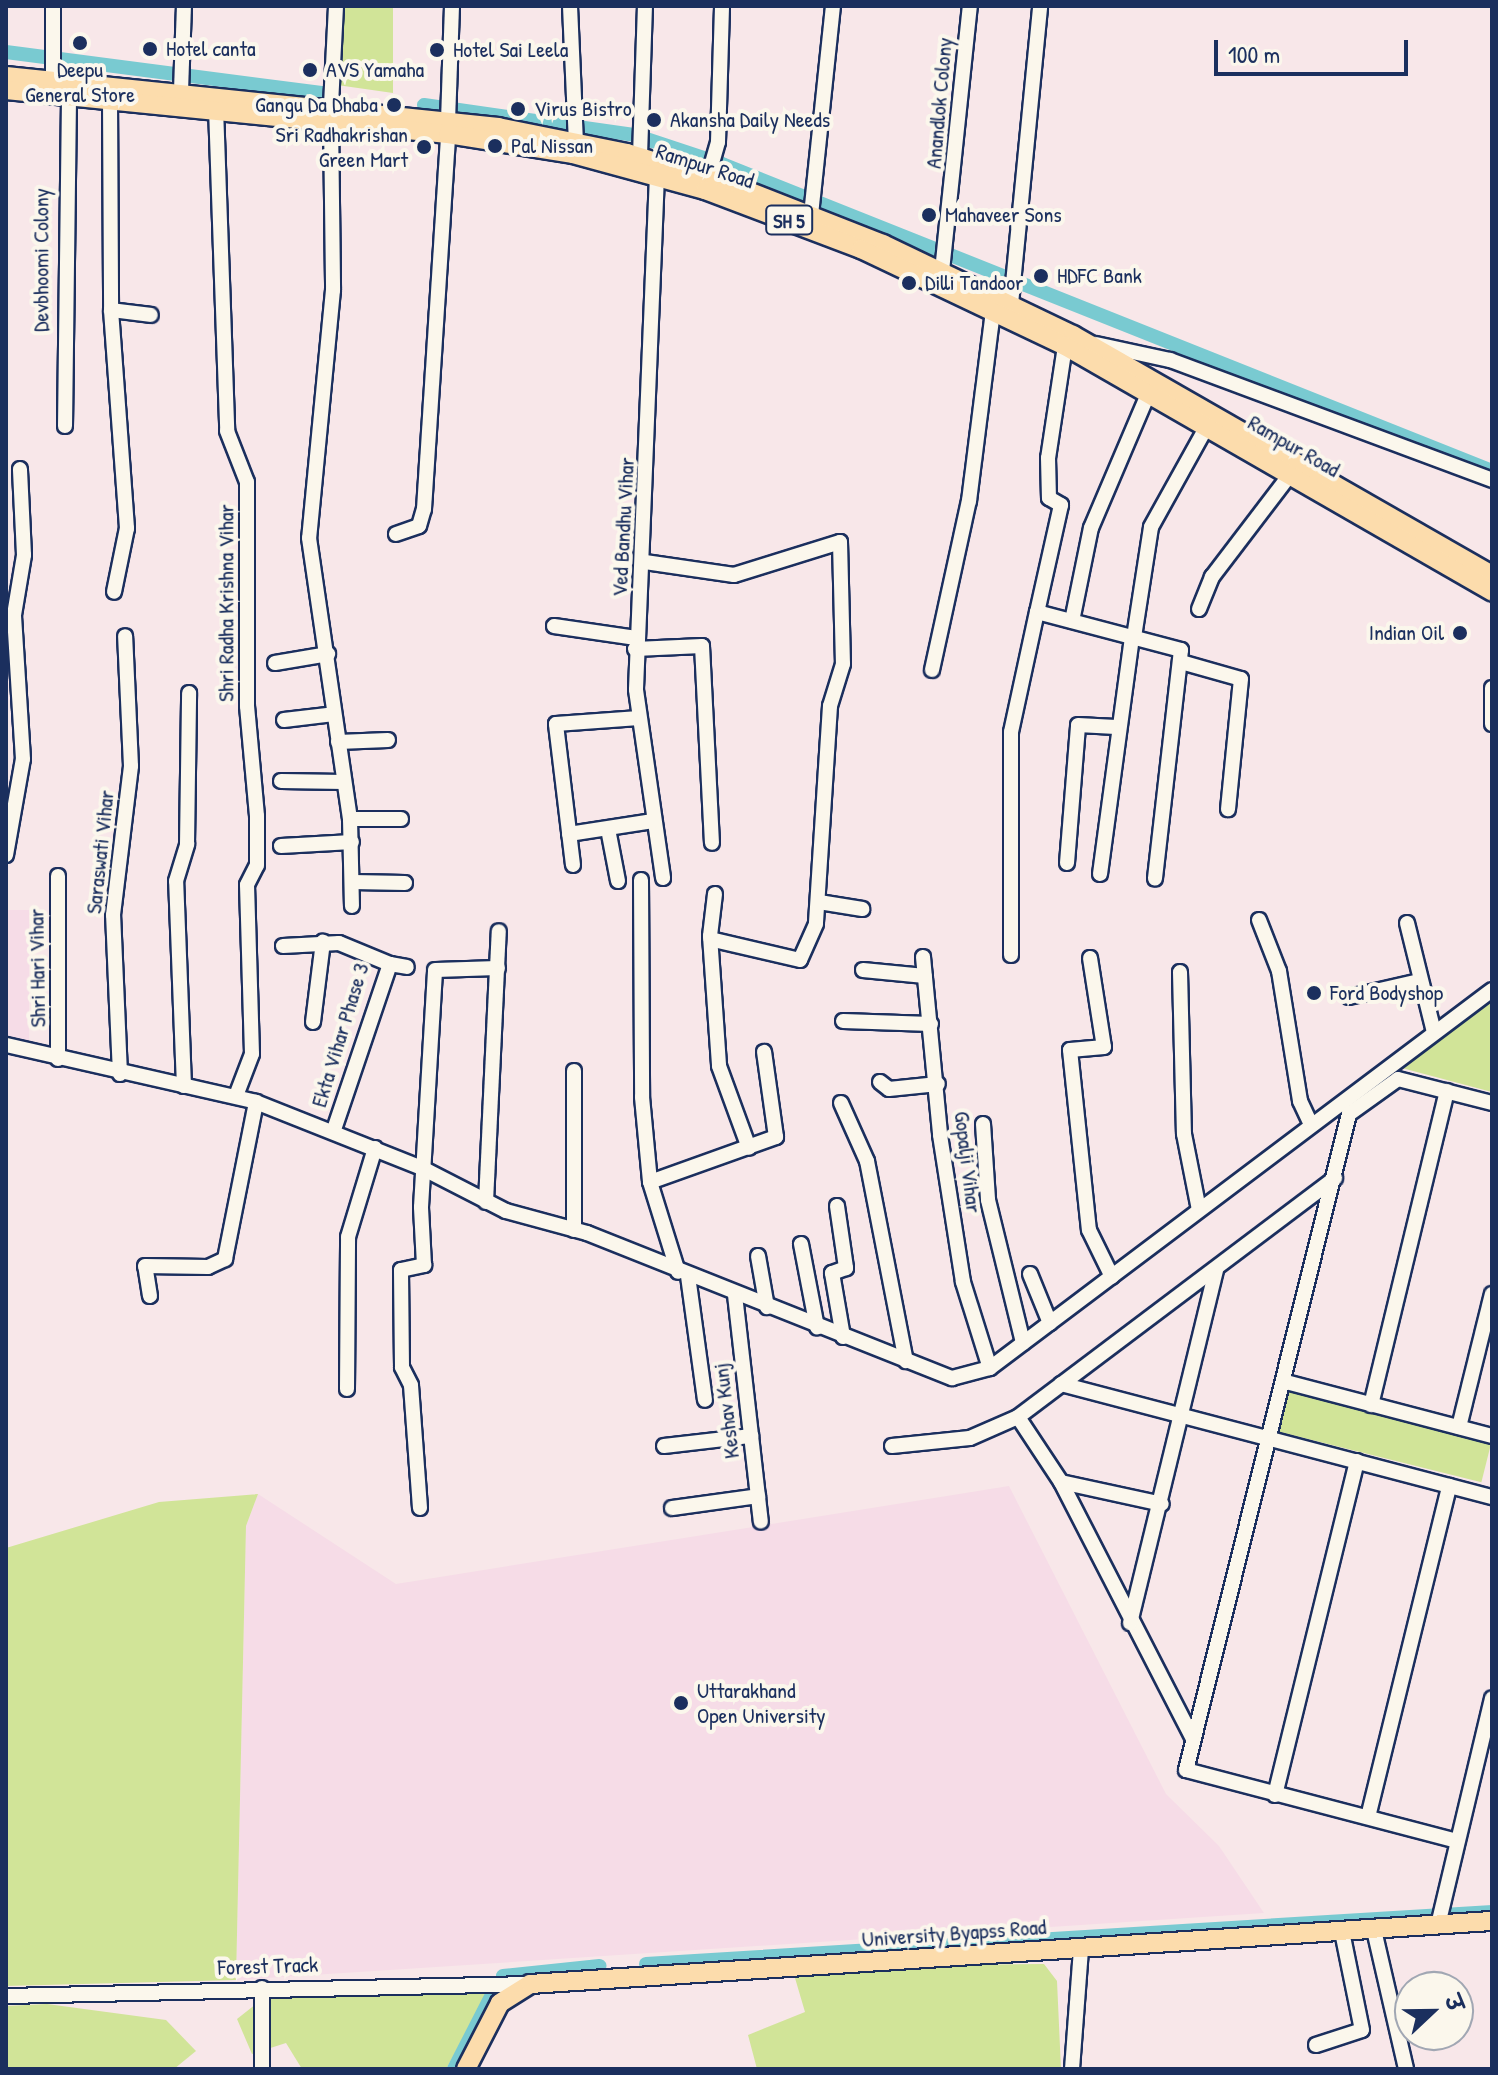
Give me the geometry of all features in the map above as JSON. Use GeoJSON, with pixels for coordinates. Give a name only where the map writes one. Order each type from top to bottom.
{"type":"FeatureCollection","features":[{"type":"Feature","properties":{"kind":"main road"},"geometry":{"type":"LineString","coordinates":[[6,76],[53,80],[183,79],[331,112]]}},
{"type":"Feature","properties":{"kind":"main road","name":"Rampur Road"},"geometry":{"type":"LineString","coordinates":[[6,90],[216,108],[449,117],[657,175],[1009,296],[1065,346],[1292,472],[1492,592]]}},
{"type":"Feature","properties":{"kind":"main road"},"geometry":{"type":"LineString","coordinates":[[449,117],[576,132],[643,144],[812,203],[945,260],[1492,575]]}},
{"type":"Feature","properties":{"kind":"main road","name":"University Byapss Road"},"geometry":{"type":"LineString","coordinates":[[530,1984],[1374,1930],[1439,1919],[1492,1925]]}},
{"type":"Feature","properties":{"kind":"main road"},"geometry":{"type":"LineString","coordinates":[[466,2069],[500,2003],[530,1984]]}},
{"type":"Feature","properties":{"kind":"street"},"geometry":{"type":"LineString","coordinates":[[53,6],[53,80]]}},
{"type":"Feature","properties":{"kind":"street"},"geometry":{"type":"LineString","coordinates":[[183,79],[184,6]]}},
{"type":"Feature","properties":{"kind":"street"},"geometry":{"type":"LineString","coordinates":[[336,6],[331,112],[333,290],[309,538],[350,819],[352,906]]}},
{"type":"Feature","properties":{"kind":"street"},"geometry":{"type":"LineString","coordinates":[[396,534],[419,526],[424,509],[449,117],[452,6]]}},
{"type":"Feature","properties":{"kind":"street"},"geometry":{"type":"LineString","coordinates":[[570,6],[576,132]]}},
{"type":"Feature","properties":{"kind":"street"},"geometry":{"type":"LineString","coordinates":[[643,144],[645,6]]}},
{"type":"Feature","properties":{"kind":"street"},"geometry":{"type":"LineString","coordinates":[[712,168],[722,6]]}},
{"type":"Feature","properties":{"kind":"street"},"geometry":{"type":"LineString","coordinates":[[812,203],[833,6]]}},
{"type":"Feature","properties":{"kind":"street","name":"Anandlok Colony"},"geometry":{"type":"LineString","coordinates":[[945,260],[970,6]]}},
{"type":"Feature","properties":{"kind":"street"},"geometry":{"type":"LineString","coordinates":[[932,670],[1009,296],[1040,6]]}},
{"type":"Feature","properties":{"kind":"street","name":"Devbhoomi Colony"},"geometry":{"type":"LineString","coordinates":[[65,426],[69,96]]}},
{"type":"Feature","properties":{"kind":"street"},"geometry":{"type":"LineString","coordinates":[[110,99],[111,310],[127,528],[114,592]]}},
{"type":"Feature","properties":{"kind":"street","name":"Shri Radha Krishna Vihar"},"geometry":{"type":"LineString","coordinates":[[216,108],[227,431],[247,482],[247,706],[257,816],[257,865],[247,885],[252,1054],[236,1096]]}},
{"type":"Feature","properties":{"kind":"street","name":"Ved Bandhu Vihar"},"geometry":{"type":"LineString","coordinates":[[657,175],[645,562],[636,643],[639,718],[663,878]]}},
{"type":"Feature","properties":{"kind":"street"},"geometry":{"type":"LineString","coordinates":[[111,310],[151,315]]}},
{"type":"Feature","properties":{"kind":"street"},"geometry":{"type":"LineString","coordinates":[[1089,343],[1170,360],[1492,480]]}},
{"type":"Feature","properties":{"kind":"street"},"geometry":{"type":"LineString","coordinates":[[1011,955],[1011,732],[1061,505],[1049,498],[1048,458],[1065,346]]}},
{"type":"Feature","properties":{"kind":"street"},"geometry":{"type":"LineString","coordinates":[[1072,621],[1091,528],[1149,392]]}},
{"type":"Feature","properties":{"kind":"street"},"geometry":{"type":"LineString","coordinates":[[1100,874],[1116,727],[1151,527],[1208,424]]}},
{"type":"Feature","properties":{"kind":"street"},"geometry":{"type":"LineString","coordinates":[[6,855],[23,759],[14,615],[24,555],[20,469]]}},
{"type":"Feature","properties":{"kind":"street"},"geometry":{"type":"LineString","coordinates":[[1199,609],[1212,577],[1292,472]]}},
{"type":"Feature","properties":{"kind":"street"},"geometry":{"type":"LineString","coordinates":[[645,562],[734,575],[840,542],[843,664],[830,706],[819,902],[801,960],[710,939]]}},
{"type":"Feature","properties":{"kind":"street"},"geometry":{"type":"LineString","coordinates":[[1037,612],[1178,649],[1181,662],[1155,879]]}},
{"type":"Feature","properties":{"kind":"street"},"geometry":{"type":"LineString","coordinates":[[554,626],[636,643],[702,646],[712,843]]}},
{"type":"Feature","properties":{"kind":"street","name":"Saraswati Vihar"},"geometry":{"type":"LineString","coordinates":[[120,1074],[113,915],[131,766],[125,636]]}},
{"type":"Feature","properties":{"kind":"street"},"geometry":{"type":"LineString","coordinates":[[275,663],[328,654]]}},
{"type":"Feature","properties":{"kind":"street"},"geometry":{"type":"LineString","coordinates":[[1181,662],[1241,679],[1228,809]]}},
{"type":"Feature","properties":{"kind":"street"},"geometry":{"type":"LineString","coordinates":[[1492,688],[1492,724]]}},
{"type":"Feature","properties":{"kind":"street"},"geometry":{"type":"LineString","coordinates":[[184,1086],[176,881],[187,844],[189,693]]}},
{"type":"Feature","properties":{"kind":"street"},"geometry":{"type":"LineString","coordinates":[[284,720],[334,714]]}},
{"type":"Feature","properties":{"kind":"street"},"geometry":{"type":"LineString","coordinates":[[573,865],[557,722],[639,718]]}},
{"type":"Feature","properties":{"kind":"street"},"geometry":{"type":"LineString","coordinates":[[1067,863],[1078,725],[1116,727]]}},
{"type":"Feature","properties":{"kind":"street"},"geometry":{"type":"LineString","coordinates":[[338,742],[388,740]]}},
{"type":"Feature","properties":{"kind":"street"},"geometry":{"type":"LineString","coordinates":[[281,781],[344,782]]}},
{"type":"Feature","properties":{"kind":"street"},"geometry":{"type":"LineString","coordinates":[[350,819],[401,819]]}},
{"type":"Feature","properties":{"kind":"street"},"geometry":{"type":"LineString","coordinates":[[569,834],[653,821]]}},
{"type":"Feature","properties":{"kind":"street"},"geometry":{"type":"LineString","coordinates":[[608,829],[618,881]]}},
{"type":"Feature","properties":{"kind":"street"},"geometry":{"type":"LineString","coordinates":[[281,846],[352,842]]}},
{"type":"Feature","properties":{"kind":"street","name":"Shri Hari Vihar"},"geometry":{"type":"LineString","coordinates":[[58,876],[58,1059]]}},
{"type":"Feature","properties":{"kind":"street"},"geometry":{"type":"LineString","coordinates":[[641,880],[642,1097],[650,1182],[683,1274],[705,1400]]}},
{"type":"Feature","properties":{"kind":"street"},"geometry":{"type":"LineString","coordinates":[[353,882],[405,883]]}},
{"type":"Feature","properties":{"kind":"street"},"geometry":{"type":"LineString","coordinates":[[715,894],[710,939],[719,1066],[749,1148]]}},
{"type":"Feature","properties":{"kind":"street"},"geometry":{"type":"LineString","coordinates":[[819,902],[862,909]]}},
{"type":"Feature","properties":{"kind":"street"},"geometry":{"type":"LineString","coordinates":[[1259,920],[1279,971],[1300,1101],[1311,1125]]}},
{"type":"Feature","properties":{"kind":"street"},"geometry":{"type":"LineString","coordinates":[[1407,923],[1434,1032]]}},
{"type":"Feature","properties":{"kind":"street"},"geometry":{"type":"LineString","coordinates":[[486,1202],[499,931]]}},
{"type":"Feature","properties":{"kind":"street"},"geometry":{"type":"LineString","coordinates":[[313,1022],[323,942]]}},
{"type":"Feature","properties":{"kind":"street","name":"Ekta Vihar Phase 3"},"geometry":{"type":"LineString","coordinates":[[283,946],[323,942],[390,964],[333,1132]]}},
{"type":"Feature","properties":{"kind":"street","name":"Gopalji Vihar"},"geometry":{"type":"LineString","coordinates":[[923,957],[963,1282],[990,1368]]}},
{"type":"Feature","properties":{"kind":"street"},"geometry":{"type":"LineString","coordinates":[[1090,958],[1104,1047],[1070,1050],[1071,1065],[1089,1230],[1112,1277]]}},
{"type":"Feature","properties":{"kind":"street"},"geometry":{"type":"LineString","coordinates":[[390,964],[407,967]]}},
{"type":"Feature","properties":{"kind":"street"},"geometry":{"type":"LineString","coordinates":[[420,1508],[411,1385],[402,1367],[401,1270],[424,1265],[424,1169],[435,970],[498,968]]}},
{"type":"Feature","properties":{"kind":"street"},"geometry":{"type":"LineString","coordinates":[[863,970],[925,976]]}},
{"type":"Feature","properties":{"kind":"street"},"geometry":{"type":"LineString","coordinates":[[1180,972],[1184,1134],[1199,1210]]}},
{"type":"Feature","properties":{"kind":"street"},"geometry":{"type":"LineString","coordinates":[[1349,997],[1420,981]]}},
{"type":"Feature","properties":{"kind":"street"},"geometry":{"type":"LineString","coordinates":[[6,1045],[120,1074],[256,1102],[424,1169],[486,1202],[574,1230],[952,1378],[990,1368],[1492,990]]}},
{"type":"Feature","properties":{"kind":"street"},"geometry":{"type":"LineString","coordinates":[[843,1021],[931,1024]]}},
{"type":"Feature","properties":{"kind":"street"},"geometry":{"type":"LineString","coordinates":[[650,1182],[776,1137],[764,1052]]}},
{"type":"Feature","properties":{"kind":"street"},"geometry":{"type":"LineString","coordinates":[[574,1071],[574,1230]]}},
{"type":"Feature","properties":{"kind":"street"},"geometry":{"type":"LineString","coordinates":[[1457,1841],[1186,1770],[1286,1382],[1349,1114],[1398,1079],[1492,1103]]}},
{"type":"Feature","properties":{"kind":"street"},"geometry":{"type":"LineString","coordinates":[[880,1082],[889,1089],[938,1084]]}},
{"type":"Feature","properties":{"kind":"street"},"geometry":{"type":"LineString","coordinates":[[1371,1405],[1447,1091]]}},
{"type":"Feature","properties":{"kind":"street"},"geometry":{"type":"LineString","coordinates":[[150,1296],[145,1266],[208,1267],[225,1259],[256,1102]]}},
{"type":"Feature","properties":{"kind":"street"},"geometry":{"type":"LineString","coordinates":[[841,1103],[867,1161],[906,1361]]}},
{"type":"Feature","properties":{"kind":"street"},"geometry":{"type":"LineString","coordinates":[[983,1124],[988,1200],[1023,1343]]}},
{"type":"Feature","properties":{"kind":"street"},"geometry":{"type":"LineString","coordinates":[[347,1389],[348,1237],[375,1148]]}},
{"type":"Feature","properties":{"kind":"street"},"geometry":{"type":"LineString","coordinates":[[892,1446],[970,1438],[1018,1417],[1335,1178]]}},
{"type":"Feature","properties":{"kind":"street"},"geometry":{"type":"LineString","coordinates":[[837,1206],[846,1268],[832,1273],[843,1337]]}},
{"type":"Feature","properties":{"kind":"street"},"geometry":{"type":"LineString","coordinates":[[801,1244],[817,1327]]}},
{"type":"Feature","properties":{"kind":"street"},"geometry":{"type":"LineString","coordinates":[[758,1256],[767,1307]]}},
{"type":"Feature","properties":{"kind":"street"},"geometry":{"type":"LineString","coordinates":[[1130,1623],[1186,1415],[1216,1270]]}},
{"type":"Feature","properties":{"kind":"street"},"geometry":{"type":"LineString","coordinates":[[1030,1274],[1050,1323]]}},
{"type":"Feature","properties":{"kind":"street"},"geometry":{"type":"LineString","coordinates":[[1459,1427],[1492,1294]]}},
{"type":"Feature","properties":{"kind":"street","name":"Keshav Kunj"},"geometry":{"type":"LineString","coordinates":[[735,1295],[761,1522]]}},
{"type":"Feature","properties":{"kind":"street"},"geometry":{"type":"LineString","coordinates":[[1286,1382],[1492,1436]]}},
{"type":"Feature","properties":{"kind":"street"},"geometry":{"type":"LineString","coordinates":[[1061,1384],[1492,1497]]}},
{"type":"Feature","properties":{"kind":"street"},"geometry":{"type":"LineString","coordinates":[[1018,1417],[1061,1482],[1130,1623],[1193,1739]]}},
{"type":"Feature","properties":{"kind":"street"},"geometry":{"type":"LineString","coordinates":[[664,1446],[751,1436]]}},
{"type":"Feature","properties":{"kind":"street"},"geometry":{"type":"LineString","coordinates":[[1275,1795],[1357,1461]]}},
{"type":"Feature","properties":{"kind":"street"},"geometry":{"type":"LineString","coordinates":[[1061,1482],[1162,1504]]}},
{"type":"Feature","properties":{"kind":"street"},"geometry":{"type":"LineString","coordinates":[[1368,1817],[1449,1486]]}},
{"type":"Feature","properties":{"kind":"street"},"geometry":{"type":"LineString","coordinates":[[672,1508],[758,1496]]}},
{"type":"Feature","properties":{"kind":"street"},"geometry":{"type":"LineString","coordinates":[[1439,1919],[1492,1698]]}},
{"type":"Feature","properties":{"kind":"street"},"geometry":{"type":"LineString","coordinates":[[1374,1930],[1406,2069]]}},
{"type":"Feature","properties":{"kind":"street"},"geometry":{"type":"LineString","coordinates":[[1316,2045],[1362,2030],[1342,1932]]}},
{"type":"Feature","properties":{"kind":"street"},"geometry":{"type":"LineString","coordinates":[[1072,2069],[1081,1949]]}},
{"type":"Feature","properties":{"kind":"street","name":"Forest Track"},"geometry":{"type":"LineString","coordinates":[[6,1996],[530,1984]]}},
{"type":"Feature","properties":{"kind":"street"},"geometry":{"type":"LineString","coordinates":[[262,1988],[262,2069]]}},
{"type":"Feature","properties":{"kind":"shaded area"},"geometry":{"type":"Polygon","coordinates":[[[6,910],[29,910],[29,1046],[6,1046],[6,910]]]}},
{"type":"Feature","properties":{"kind":"shaded area","name":"Uttarakhand Open University"},"geometry":{"type":"Polygon","coordinates":[[[1009,1486],[1166,1794],[1219,1846],[1264,1913],[236,1980],[246,1526],[258,1494],[396,1584],[1009,1486]]]}},
{"type":"Feature","properties":{"kind":"green space"},"geometry":{"type":"Polygon","coordinates":[[[341,6],[393,6],[393,93],[337,85],[341,6]]]}},
{"type":"Feature","properties":{"kind":"green space"},"geometry":{"type":"Polygon","coordinates":[[[1492,998],[1492,1092],[1398,1067],[1492,998]]]}},
{"type":"Feature","properties":{"kind":"green space"},"geometry":{"type":"Polygon","coordinates":[[[1289,1390],[1492,1441],[1481,1482],[1279,1432],[1289,1390]]]}},
{"type":"Feature","properties":{"kind":"green space"},"geometry":{"type":"Polygon","coordinates":[[[258,1494],[246,1526],[236,1980],[6,1986],[6,1548],[159,1502],[258,1494]]]}},
{"type":"Feature","properties":{"kind":"green space"},"geometry":{"type":"Polygon","coordinates":[[[1044,1964],[1057,1981],[1061,2069],[757,2069],[748,2035],[805,2012],[795,1978],[810,1967],[1044,1964]]]}},
{"type":"Feature","properties":{"kind":"green space"},"geometry":{"type":"Polygon","coordinates":[[[276,1988],[490,1990],[446,2069],[302,2069],[286,2043],[252,2054],[237,2019],[276,1988]]]}},
{"type":"Feature","properties":{"kind":"green space"},"geometry":{"type":"Polygon","coordinates":[[[47,2004],[166,2020],[196,2051],[174,2069],[6,2069],[6,2006],[47,2004]]]}},
{"type":"Feature","properties":{"kind":"waterway"},"geometry":{"type":"LineString","coordinates":[[6,52],[323,93]]}},
{"type":"Feature","properties":{"kind":"waterway"},"geometry":{"type":"LineString","coordinates":[[424,105],[634,135],[722,164],[1492,471]]}},
{"type":"Feature","properties":{"kind":"waterway"},"geometry":{"type":"LineString","coordinates":[[646,1964],[1492,1912]]}},
{"type":"Feature","properties":{"kind":"waterway"},"geometry":{"type":"LineString","coordinates":[[503,1976],[599,1966]]}},
{"type":"Feature","properties":{"kind":"waterway"},"geometry":{"type":"LineString","coordinates":[[454,2069],[495,1989]]}},
{"type":"Feature","properties":{"kind":"place","name":"Deepu General Store"},"geometry":{"type":"Point","coordinates":[80,43]}},
{"type":"Feature","properties":{"kind":"place","name":"Hotel canta"},"geometry":{"type":"Point","coordinates":[150,49]}},
{"type":"Feature","properties":{"kind":"place","name":"Hotel Sai Leela"},"geometry":{"type":"Point","coordinates":[437,50]}},
{"type":"Feature","properties":{"kind":"place","name":"AVS Yamaha"},"geometry":{"type":"Point","coordinates":[310,70]}},
{"type":"Feature","properties":{"kind":"place","name":"Gangu Da Dhaba"},"geometry":{"type":"Point","coordinates":[394,105]}},
{"type":"Feature","properties":{"kind":"place","name":"Virus Bistro"},"geometry":{"type":"Point","coordinates":[518,109]}},
{"type":"Feature","properties":{"kind":"place","name":"Akansha Daily Needs"},"geometry":{"type":"Point","coordinates":[654,120]}},
{"type":"Feature","properties":{"kind":"place","name":"Pal Nissan"},"geometry":{"type":"Point","coordinates":[495,146]}},
{"type":"Feature","properties":{"kind":"place","name":"Sri Radhakrishan Green Mart"},"geometry":{"type":"Point","coordinates":[424,147]}},
{"type":"Feature","properties":{"kind":"place","name":"Mahaveer Sons"},"geometry":{"type":"Point","coordinates":[929,215]}},
{"type":"Feature","properties":{"kind":"place","name":"HDFC Bank"},"geometry":{"type":"Point","coordinates":[1041,276]}},
{"type":"Feature","properties":{"kind":"place","name":"Dilli Tandoor"},"geometry":{"type":"Point","coordinates":[909,283]}},
{"type":"Feature","properties":{"kind":"place","name":"Indian Oil"},"geometry":{"type":"Point","coordinates":[1460,633]}},
{"type":"Feature","properties":{"kind":"place","name":"Ford Bodyshop"},"geometry":{"type":"Point","coordinates":[1314,993]}},
{"type":"Feature","properties":{"kind":"place","name":"Uttarakhand Open University"},"geometry":{"type":"Point","coordinates":[681,1703]}}]}
